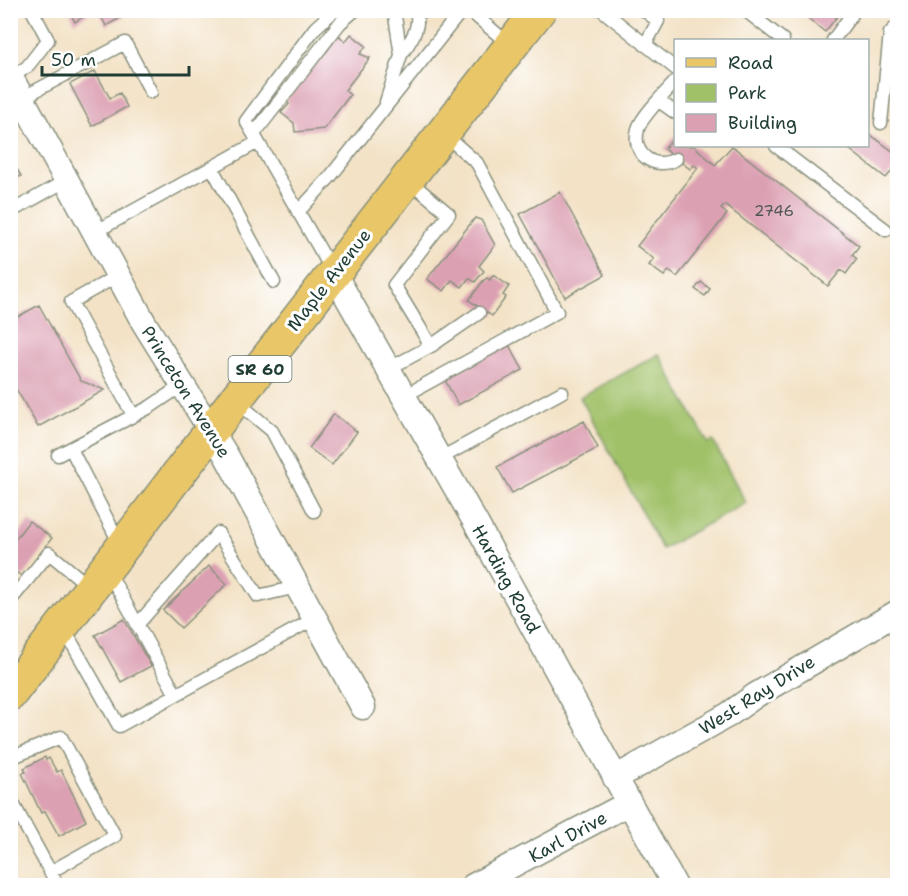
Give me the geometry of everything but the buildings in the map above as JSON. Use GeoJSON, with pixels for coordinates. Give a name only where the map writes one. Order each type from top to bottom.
{"type":"FeatureCollection","features":[{"type":"Feature","properties":{"kind":"main road","name":"Maple Avenue"},"geometry":{"type":"LineString","coordinates":[[10,694],[235,400],[539,10]]}},
{"type":"Feature","properties":{"kind":"street","name":"Princeton Avenue"},"geometry":{"type":"LineString","coordinates":[[15,87],[181,386],[211,432],[363,707]]}},
{"type":"Feature","properties":{"kind":"street","name":"Harding Road"},"geometry":{"type":"LineString","coordinates":[[334,274],[440,459],[675,885]]}},
{"type":"Feature","properties":{"kind":"street","name":"West Ray Drive"},"geometry":{"type":"LineString","coordinates":[[615,778],[728,715],[756,695],[897,612]]}},
{"type":"Feature","properties":{"kind":"street","name":"Karl Drive"},"geometry":{"type":"LineString","coordinates":[[473,885],[629,803]]}},
{"type":"Feature","properties":{"kind":"lane"},"geometry":{"type":"LineString","coordinates":[[15,87],[48,40],[32,10]]}},
{"type":"Feature","properties":{"kind":"lane"},"geometry":{"type":"LineString","coordinates":[[334,274],[246,121],[315,28],[335,10]]}},
{"type":"Feature","properties":{"kind":"lane"},"geometry":{"type":"LineString","coordinates":[[95,232],[212,168],[256,138],[340,23],[355,10]]}},
{"type":"Feature","properties":{"kind":"lane"},"geometry":{"type":"LineString","coordinates":[[394,10],[401,55]]}},
{"type":"Feature","properties":{"kind":"lane"},"geometry":{"type":"LineString","coordinates":[[384,109],[401,55],[414,35],[419,21],[416,10]]}},
{"type":"Feature","properties":{"kind":"lane"},"geometry":{"type":"LineString","coordinates":[[298,212],[318,191],[462,10]]}},
{"type":"Feature","properties":{"kind":"lane"},"geometry":{"type":"LineString","coordinates":[[469,10],[512,46]]}},
{"type":"Feature","properties":{"kind":"lane"},"geometry":{"type":"LineString","coordinates":[[602,10],[674,68]]}},
{"type":"Feature","properties":{"kind":"lane"},"geometry":{"type":"LineString","coordinates":[[644,10],[658,21],[645,45]]}},
{"type":"Feature","properties":{"kind":"lane"},"geometry":{"type":"LineString","coordinates":[[745,10],[782,39]]}},
{"type":"Feature","properties":{"kind":"lane"},"geometry":{"type":"LineString","coordinates":[[834,39],[855,10]]}},
{"type":"Feature","properties":{"kind":"lane"},"geometry":{"type":"LineString","coordinates":[[881,123],[890,33],[897,25]]}},
{"type":"Feature","properties":{"kind":"lane"},"geometry":{"type":"LineString","coordinates":[[15,87],[125,43],[151,92]]}},
{"type":"Feature","properties":{"kind":"lane"},"geometry":{"type":"LineString","coordinates":[[674,82],[638,127],[637,140],[641,154],[652,163],[666,165],[676,159]]}},
{"type":"Feature","properties":{"kind":"lane"},"geometry":{"type":"LineString","coordinates":[[659,101],[674,113]]}},
{"type":"Feature","properties":{"kind":"lane"},"geometry":{"type":"LineString","coordinates":[[404,396],[557,312],[477,163],[443,133]]}},
{"type":"Feature","properties":{"kind":"lane"},"geometry":{"type":"LineString","coordinates":[[777,147],[886,230]]}},
{"type":"Feature","properties":{"kind":"lane"},"geometry":{"type":"LineString","coordinates":[[212,168],[274,282]]}},
{"type":"Feature","properties":{"kind":"lane"},"geometry":{"type":"LineString","coordinates":[[10,212],[67,180]]}},
{"type":"Feature","properties":{"kind":"lane"},"geometry":{"type":"LineString","coordinates":[[407,180],[449,214],[394,285],[431,346]]}},
{"type":"Feature","properties":{"kind":"lane"},"geometry":{"type":"LineString","coordinates":[[119,275],[71,302],[133,416]]}},
{"type":"Feature","properties":{"kind":"lane"},"geometry":{"type":"LineString","coordinates":[[388,369],[431,346],[479,313]]}},
{"type":"Feature","properties":{"kind":"lane"},"geometry":{"type":"LineString","coordinates":[[58,455],[133,416],[181,386]]}},
{"type":"Feature","properties":{"kind":"lane"},"geometry":{"type":"LineString","coordinates":[[440,459],[562,392]]}},
{"type":"Feature","properties":{"kind":"lane"},"geometry":{"type":"LineString","coordinates":[[235,400],[272,431],[314,512]]}},
{"type":"Feature","properties":{"kind":"lane"},"geometry":{"type":"LineString","coordinates":[[71,449],[106,568],[175,693]]}},
{"type":"Feature","properties":{"kind":"lane"},"geometry":{"type":"LineString","coordinates":[[137,625],[218,533],[258,596],[297,587]]}},
{"type":"Feature","properties":{"kind":"lane"},"geometry":{"type":"LineString","coordinates":[[10,601],[49,553],[106,568]]}},
{"type":"Feature","properties":{"kind":"lane"},"geometry":{"type":"LineString","coordinates":[[62,626],[119,726],[175,693],[315,619]]}},
{"type":"Feature","properties":{"kind":"lane"},"geometry":{"type":"LineString","coordinates":[[11,758],[61,737],[115,836],[50,872]]}},
{"type":"Feature","properties":{"kind":"lane"},"geometry":{"type":"LineString","coordinates":[[10,798],[58,885]]}},
{"type":"Feature","properties":{"kind":"green space"},"geometry":{"type":"Polygon","coordinates":[[[659,354],[708,443],[713,441],[746,503],[662,549],[580,397],[659,354]]]}}]}
